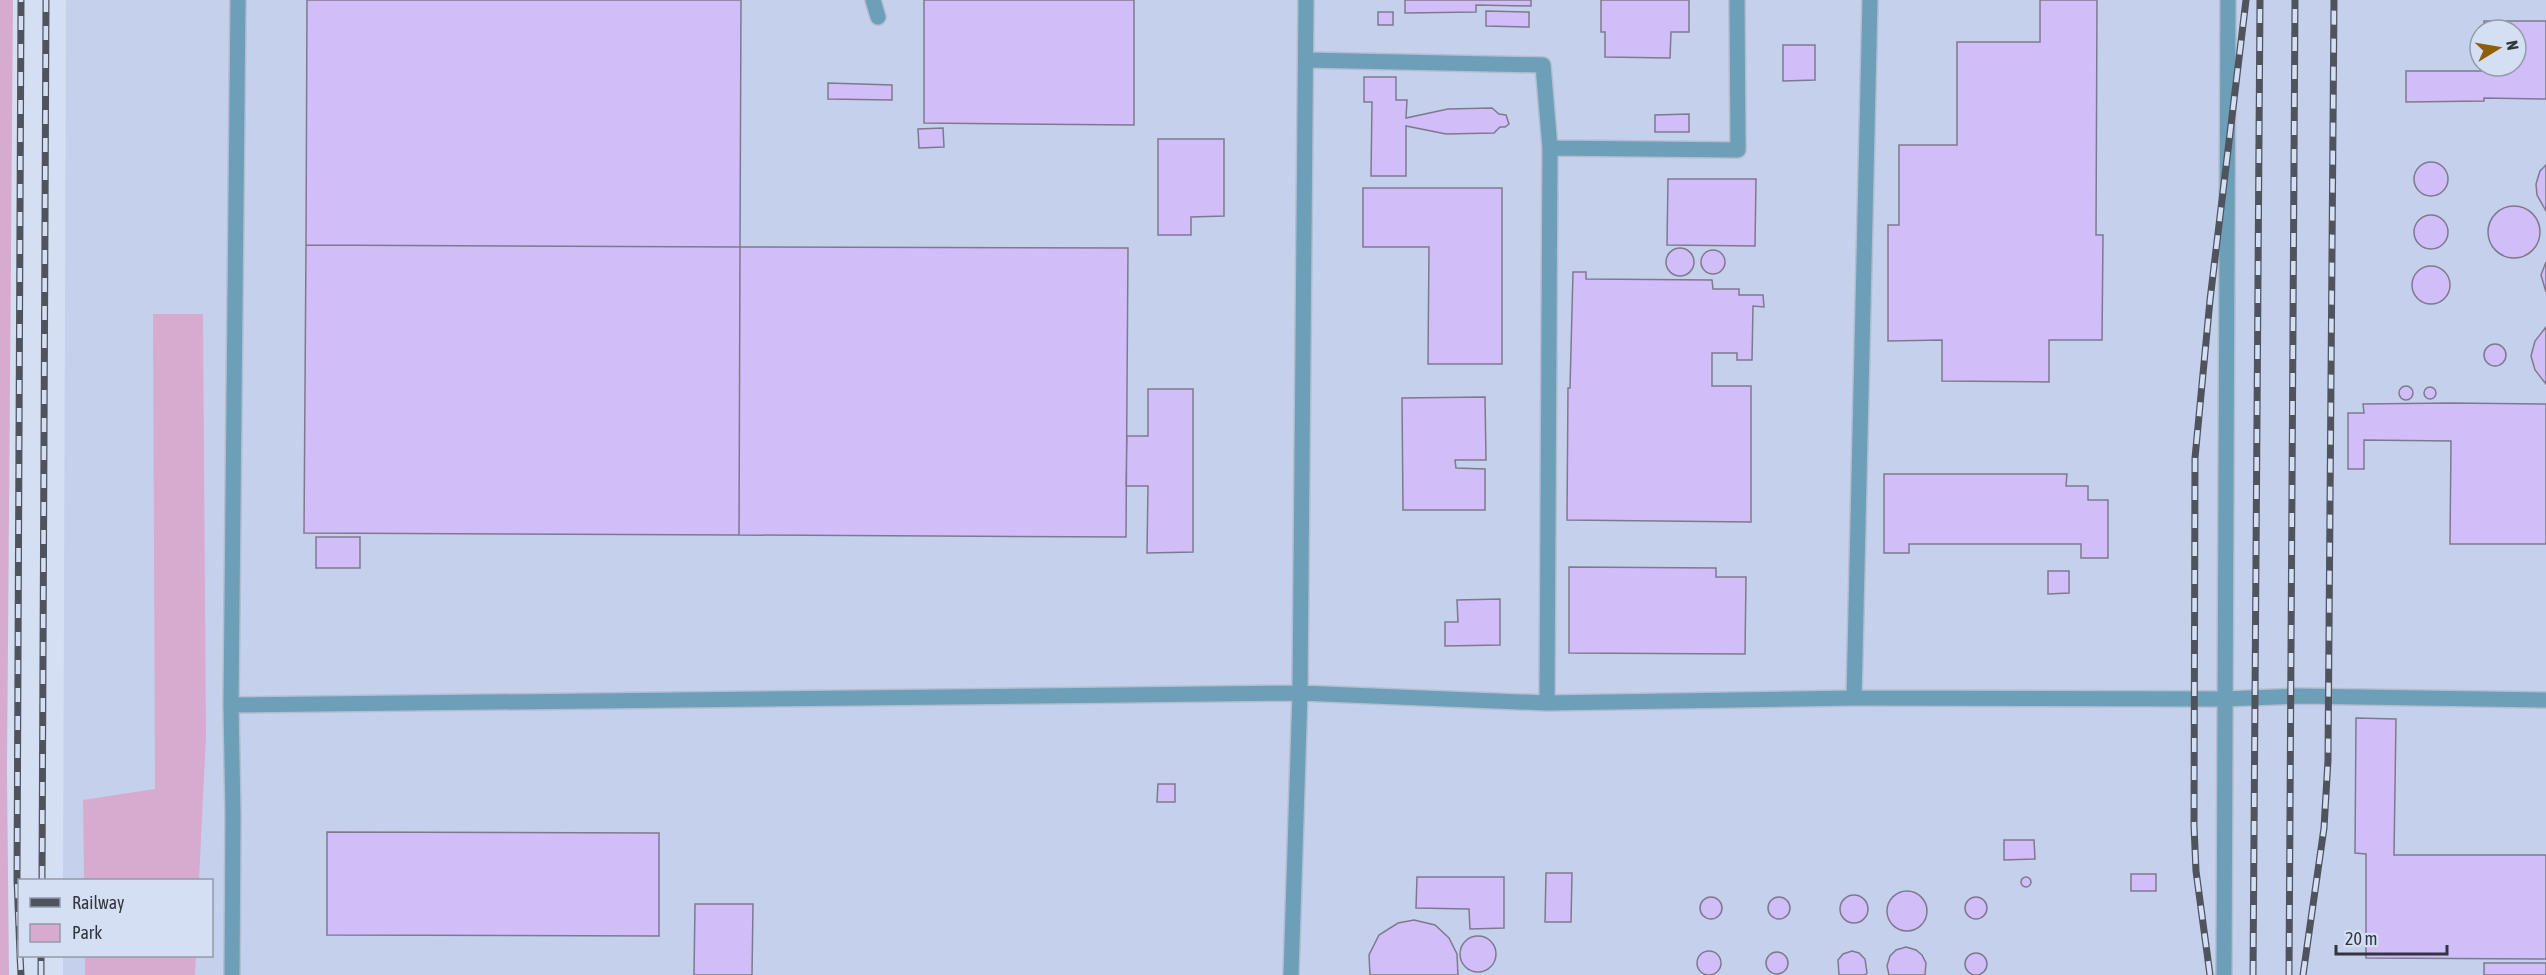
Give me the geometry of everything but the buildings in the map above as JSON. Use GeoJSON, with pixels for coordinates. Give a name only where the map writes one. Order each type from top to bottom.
{"type":"FeatureCollection","features":[{"type":"Feature","properties":{"kind":"lane"},"geometry":{"type":"LineString","coordinates":[[232,975],[231,705],[238,0]]}},
{"type":"Feature","properties":{"kind":"lane"},"geometry":{"type":"LineString","coordinates":[[873,0],[878,17]]}},
{"type":"Feature","properties":{"kind":"lane"},"geometry":{"type":"LineString","coordinates":[[1291,975],[1300,693],[1306,0]]}},
{"type":"Feature","properties":{"kind":"lane"},"geometry":{"type":"LineString","coordinates":[[1550,148],[1738,150],[1737,0]]}},
{"type":"Feature","properties":{"kind":"lane"},"geometry":{"type":"LineString","coordinates":[[1854,698],[1870,0]]}},
{"type":"Feature","properties":{"kind":"lane"},"geometry":{"type":"LineString","coordinates":[[2224,975],[2228,0]]}},
{"type":"Feature","properties":{"kind":"lane"},"geometry":{"type":"LineString","coordinates":[[1306,60],[1543,65],[1550,148],[1547,703]]}},
{"type":"Feature","properties":{"kind":"lane"},"geometry":{"type":"LineString","coordinates":[[231,705],[1300,693],[1547,703],[1854,698],[2225,699],[2298,696],[2546,700]]}},
{"type":"Feature","properties":{"kind":"shaded area"},"geometry":{"type":"Polygon","coordinates":[[[66,0],[2546,0],[2546,975],[63,975],[63,957],[213,957],[213,879],[63,879],[66,0]]]}},
{"type":"Feature","properties":{"kind":"green space"},"geometry":{"type":"Polygon","coordinates":[[[0,0],[13,0],[7,772],[9,975],[0,975],[0,0]]]}},
{"type":"Feature","properties":{"kind":"green space"},"geometry":{"type":"Polygon","coordinates":[[[153,314],[203,314],[206,737],[199,879],[84,879],[83,800],[155,789],[153,314]]]}},
{"type":"Feature","properties":{"kind":"green space"},"geometry":{"type":"Polygon","coordinates":[[[85,957],[196,957],[195,975],[85,975],[85,957]]]}},
{"type":"Feature","properties":{"kind":"railway"},"geometry":{"type":"LineString","coordinates":[[18,904],[21,0]]}},
{"type":"Feature","properties":{"kind":"railway"},"geometry":{"type":"LineString","coordinates":[[42,879],[46,0]]}},
{"type":"Feature","properties":{"kind":"railway"},"geometry":{"type":"LineString","coordinates":[[2210,975],[2196,871],[2194,826],[2195,458],[2210,300],[2246,0]]}},
{"type":"Feature","properties":{"kind":"railway"},"geometry":{"type":"LineString","coordinates":[[2253,975],[2260,0]]}},
{"type":"Feature","properties":{"kind":"railway"},"geometry":{"type":"LineString","coordinates":[[2289,975],[2295,0]]}},
{"type":"Feature","properties":{"kind":"railway"},"geometry":{"type":"LineString","coordinates":[[2303,975],[2324,828],[2328,760],[2334,0]]}},
{"type":"Feature","properties":{"kind":"railway"},"geometry":{"type":"LineString","coordinates":[[20,957],[21,975]]}},
{"type":"Feature","properties":{"kind":"railway"},"geometry":{"type":"LineString","coordinates":[[41,957],[41,975]]}}]}
